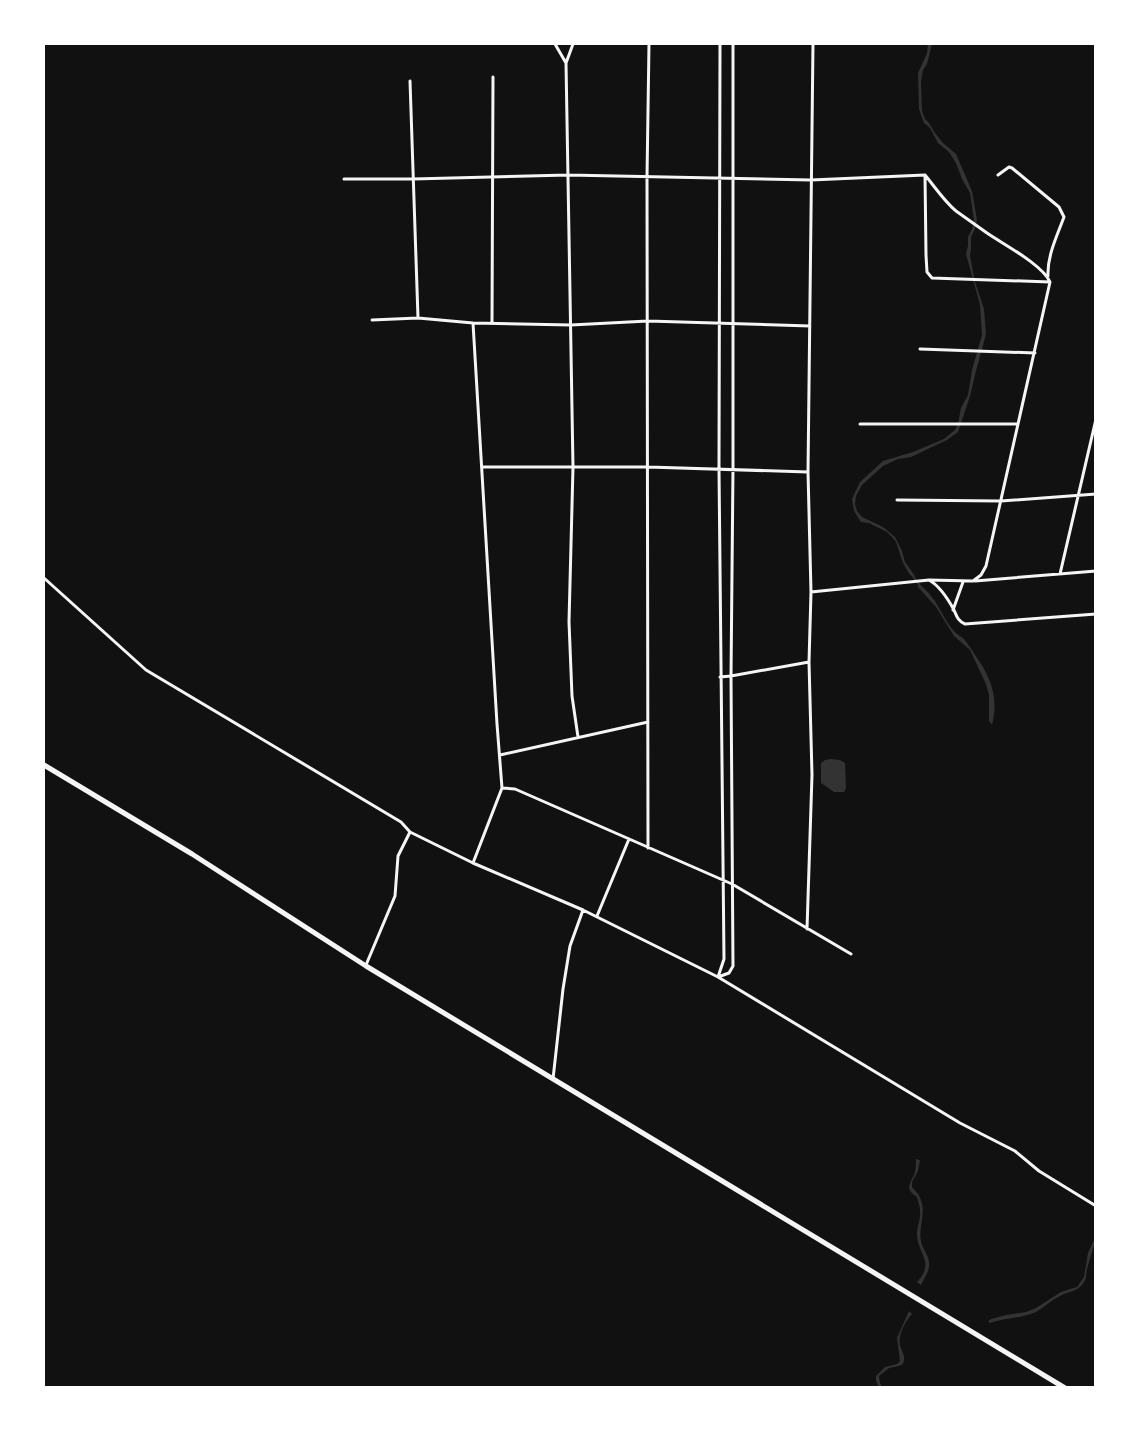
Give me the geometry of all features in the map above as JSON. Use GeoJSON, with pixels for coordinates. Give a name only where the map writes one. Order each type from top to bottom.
{"type":"FeatureCollection","features":[{"type":"Feature","properties":{"kind":"main road"},"geometry":{"type":"LineString","coordinates":[[44,765],[192,854],[366,966],[1065,1388]]}},
{"type":"Feature","properties":{"kind":"street"},"geometry":{"type":"LineString","coordinates":[[555,44],[566,63]]}},
{"type":"Feature","properties":{"kind":"street"},"geometry":{"type":"LineString","coordinates":[[573,44],[566,63],[573,467],[569,622],[572,696],[578,737]]}},
{"type":"Feature","properties":{"kind":"street"},"geometry":{"type":"LineString","coordinates":[[648,848],[647,177],[649,44]]}},
{"type":"Feature","properties":{"kind":"street"},"geometry":{"type":"LineString","coordinates":[[718,977],[724,959],[719,469],[720,44]]}},
{"type":"Feature","properties":{"kind":"street"},"geometry":{"type":"LineString","coordinates":[[718,977],[729,973],[733,966],[731,676],[733,44]]}},
{"type":"Feature","properties":{"kind":"street"},"geometry":{"type":"LineString","coordinates":[[807,928],[812,775],[808,472],[813,44]]}},
{"type":"Feature","properties":{"kind":"street"},"geometry":{"type":"LineString","coordinates":[[492,323],[493,77]]}},
{"type":"Feature","properties":{"kind":"street"},"geometry":{"type":"LineString","coordinates":[[410,81],[417,318]]}},
{"type":"Feature","properties":{"kind":"street"},"geometry":{"type":"LineString","coordinates":[[973,581],[981,575],[986,566],[1050,282],[1047,267],[1064,217],[1059,207],[1012,168],[1009,167],[998,176]]}},
{"type":"Feature","properties":{"kind":"street"},"geometry":{"type":"LineString","coordinates":[[344,179],[568,175],[811,180],[926,175]]}},
{"type":"Feature","properties":{"kind":"street"},"geometry":{"type":"LineString","coordinates":[[926,175],[956,210],[1048,276]]}},
{"type":"Feature","properties":{"kind":"street"},"geometry":{"type":"LineString","coordinates":[[926,175],[926,255],[927,272],[932,278],[1050,282]]}},
{"type":"Feature","properties":{"kind":"street"},"geometry":{"type":"LineString","coordinates":[[372,320],[417,318],[473,323],[571,325],[648,321],[810,326]]}},
{"type":"Feature","properties":{"kind":"street"},"geometry":{"type":"LineString","coordinates":[[473,323],[502,788],[473,863]]}},
{"type":"Feature","properties":{"kind":"street"},"geometry":{"type":"LineString","coordinates":[[921,349],[1035,353]]}},
{"type":"Feature","properties":{"kind":"street"},"geometry":{"type":"LineString","coordinates":[[1059,574],[1095,418]]}},
{"type":"Feature","properties":{"kind":"street"},"geometry":{"type":"LineString","coordinates":[[860,424],[1018,424]]}},
{"type":"Feature","properties":{"kind":"street"},"geometry":{"type":"LineString","coordinates":[[482,467],[648,467],[808,472]]}},
{"type":"Feature","properties":{"kind":"street"},"geometry":{"type":"LineString","coordinates":[[897,500],[1001,501],[1095,494]]}},
{"type":"Feature","properties":{"kind":"street"},"geometry":{"type":"LineString","coordinates":[[811,592],[914,580],[963,582],[1095,571]]}},
{"type":"Feature","properties":{"kind":"street"},"geometry":{"type":"LineString","coordinates":[[44,578],[146,670],[401,822],[410,832],[473,863],[583,909],[718,977],[960,1123],[1015,1151],[1040,1171],[1095,1206]]}},
{"type":"Feature","properties":{"kind":"street"},"geometry":{"type":"LineString","coordinates":[[929,580],[937,584],[957,618],[965,624],[1095,614]]}},
{"type":"Feature","properties":{"kind":"street"},"geometry":{"type":"LineString","coordinates":[[953,610],[963,582]]}},
{"type":"Feature","properties":{"kind":"street"},"geometry":{"type":"LineString","coordinates":[[720,677],[809,662]]}},
{"type":"Feature","properties":{"kind":"street"},"geometry":{"type":"LineString","coordinates":[[500,755],[648,722]]}},
{"type":"Feature","properties":{"kind":"street"},"geometry":{"type":"LineString","coordinates":[[502,788],[515,789],[732,884],[851,954]]}},
{"type":"Feature","properties":{"kind":"street"},"geometry":{"type":"LineString","coordinates":[[366,966],[395,896],[398,855],[410,832]]}},
{"type":"Feature","properties":{"kind":"street"},"geometry":{"type":"LineString","coordinates":[[597,916],[628,839]]}},
{"type":"Feature","properties":{"kind":"street"},"geometry":{"type":"LineString","coordinates":[[553,1079],[570,946],[583,909]]}},
{"type":"Feature","properties":{"kind":"shaded area"},"geometry":{"type":"Polygon","coordinates":[[[928,44],[932,44],[921,81],[922,111],[935,133],[956,154],[972,191],[977,220],[971,237],[970,256],[975,282],[984,309],[986,334],[958,432],[947,440],[911,457],[898,459],[883,466],[862,485],[856,496],[857,511],[862,517],[883,527],[895,537],[905,562],[915,576],[910,575],[896,542],[887,532],[869,523],[861,522],[854,511],[852,499],[860,482],[883,461],[944,439],[955,430],[961,408],[968,395],[982,335],[980,305],[966,254],[968,237],[974,220],[970,193],[956,163],[924,123],[919,109],[918,73],[927,53],[928,44]]]}},
{"type":"Feature","properties":{"kind":"shaded area"},"geometry":{"type":"Polygon","coordinates":[[[920,585],[935,601],[953,630],[963,638],[981,663],[994,697],[992,725],[989,721],[989,695],[986,684],[970,650],[954,636],[936,607],[917,586],[920,585]]]}},
{"type":"Feature","properties":{"kind":"shaded area"},"geometry":{"type":"Polygon","coordinates":[[[830,759],[845,763],[846,788],[844,792],[834,792],[821,783],[821,763],[830,759]]]}},
{"type":"Feature","properties":{"kind":"shaded area"},"geometry":{"type":"Polygon","coordinates":[[[916,1159],[920,1160],[912,1187],[922,1203],[921,1241],[929,1263],[928,1272],[921,1285],[917,1282],[925,1269],[925,1263],[917,1234],[920,1209],[917,1197],[909,1189],[916,1159]]]}},
{"type":"Feature","properties":{"kind":"shaded area"},"geometry":{"type":"Polygon","coordinates":[[[1094,1240],[1086,1279],[1079,1288],[1063,1294],[1031,1314],[990,1323],[988,1321],[1026,1312],[1061,1292],[1077,1287],[1084,1277],[1088,1253],[1094,1240]]]}},
{"type":"Feature","properties":{"kind":"shaded area"},"geometry":{"type":"Polygon","coordinates":[[[909,1311],[912,1314],[900,1337],[904,1356],[903,1364],[889,1368],[879,1376],[882,1387],[879,1387],[876,1376],[885,1367],[900,1361],[897,1338],[909,1311]]]}},
{"type":"Feature","properties":{"kind":"waterway"},"geometry":{"type":"LineString","coordinates":[[912,575],[921,587]]}}]}
